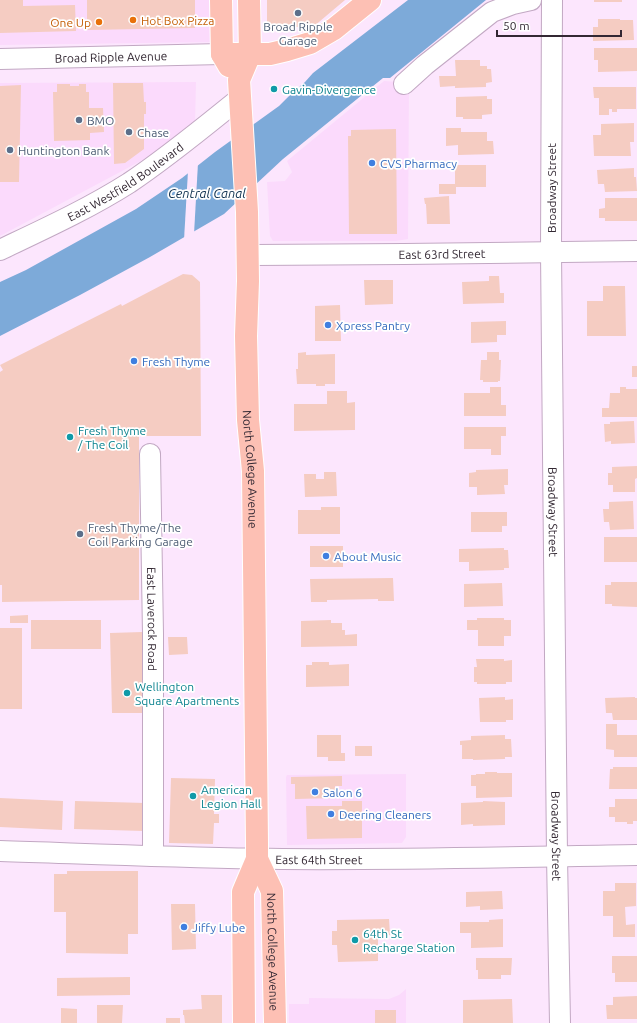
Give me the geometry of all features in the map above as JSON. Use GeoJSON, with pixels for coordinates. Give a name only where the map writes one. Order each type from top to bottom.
{"type":"FeatureCollection","features":[{"type":"Feature","properties":{"kind":"main road"},"geometry":{"type":"LineString","coordinates":[[221,0],[222,54],[270,54],[310,43],[334,29],[370,0]]}},
{"type":"Feature","properties":{"kind":"main road","name":"North College Avenue"},"geometry":{"type":"LineString","coordinates":[[244,1023],[243,892],[257,859],[253,471],[248,420],[246,336],[247,212],[240,97],[250,54],[249,0]]}},
{"type":"Feature","properties":{"kind":"main road","name":"North College Avenue"},"geometry":{"type":"LineString","coordinates":[[222,54],[240,97]]}},
{"type":"Feature","properties":{"kind":"main road","name":"North College Avenue"},"geometry":{"type":"LineString","coordinates":[[257,859],[272,891],[274,1023]]}},
{"type":"Feature","properties":{"kind":"street"},"geometry":{"type":"LineString","coordinates":[[404,84],[425,65],[492,12],[513,4],[531,0]]}},
{"type":"Feature","properties":{"kind":"street","name":"Broadway Street"},"geometry":{"type":"LineString","coordinates":[[552,0],[551,252],[560,1023]]}},
{"type":"Feature","properties":{"kind":"street","name":"Broad Ripple Avenue"},"geometry":{"type":"LineString","coordinates":[[0,59],[222,54]]}},
{"type":"Feature","properties":{"kind":"street","name":"East Westfield Boulevard"},"geometry":{"type":"LineString","coordinates":[[0,250],[74,214],[129,183],[170,153],[240,97]]}},
{"type":"Feature","properties":{"kind":"street","name":"East 63rd Street"},"geometry":{"type":"LineString","coordinates":[[247,255],[637,251]]}},
{"type":"Feature","properties":{"kind":"street","name":"East Laverock Road"},"geometry":{"type":"LineString","coordinates":[[150,454],[153,634],[152,856]]}},
{"type":"Feature","properties":{"kind":"street","name":"East 64th Street"},"geometry":{"type":"LineString","coordinates":[[0,851],[257,859],[410,859],[637,855]]}},
{"type":"Feature","properties":{"kind":"shaded area"},"geometry":{"type":"Polygon","coordinates":[[[0,0],[215,0],[215,42],[0,45],[0,0]]]}},
{"type":"Feature","properties":{"kind":"shaded area"},"geometry":{"type":"Polygon","coordinates":[[[384,81],[409,83],[408,239],[396,241],[273,241],[270,236],[267,182],[285,181],[292,172],[287,161],[384,81]]]}},
{"type":"Feature","properties":{"kind":"shaded area"},"geometry":{"type":"Polygon","coordinates":[[[196,82],[195,124],[152,155],[0,236],[0,83],[196,82]]]}},
{"type":"Feature","properties":{"kind":"shaded area"},"geometry":{"type":"Polygon","coordinates":[[[406,774],[406,837],[402,843],[287,845],[287,775],[406,774]]]}},
{"type":"Feature","properties":{"kind":"shaded area"},"geometry":{"type":"Polygon","coordinates":[[[406,989],[406,1023],[289,1023],[289,1004],[309,1004],[309,998],[389,999],[399,995],[406,989]]]}},
{"type":"Feature","properties":{"kind":"water","name":"Central Canal"},"geometry":{"type":"Polygon","coordinates":[[[408,0],[486,0],[390,78],[383,78],[283,159],[224,214],[150,257],[0,336],[0,282],[26,270],[136,209],[182,178],[215,152],[279,106],[313,73],[408,0]]]}},
{"type":"Feature","properties":{"kind":"pier"},"geometry":{"type":"Polygon","coordinates":[[[198,163],[194,234],[184,240],[188,171],[198,163]]]}},
{"type":"Feature","properties":{"kind":"building"},"geometry":{"type":"Polygon","coordinates":[[[0,0],[23,0],[23,6],[75,5],[76,31],[0,33],[0,0]]]}},
{"type":"Feature","properties":{"kind":"building"},"geometry":{"type":"Polygon","coordinates":[[[87,0],[195,0],[195,28],[87,30],[87,0]]]}},
{"type":"Feature","properties":{"kind":"building","name":"Broad Ripple Garage"},"geometry":{"type":"Polygon","coordinates":[[[267,0],[345,0],[313,27],[267,27],[267,0]]]}},
{"type":"Feature","properties":{"kind":"building"},"geometry":{"type":"Polygon","coordinates":[[[594,0],[622,0],[622,2],[594,2],[594,0]]]}},
{"type":"Feature","properties":{"kind":"building"},"geometry":{"type":"Polygon","coordinates":[[[598,19],[633,20],[634,40],[593,41],[593,27],[598,27],[598,19]]]}},
{"type":"Feature","properties":{"kind":"building"},"geometry":{"type":"Polygon","coordinates":[[[594,48],[637,48],[637,71],[598,72],[598,60],[594,60],[594,48]]]}},
{"type":"Feature","properties":{"kind":"building"},"geometry":{"type":"Polygon","coordinates":[[[455,60],[480,60],[480,66],[487,66],[487,69],[491,69],[492,82],[486,83],[486,87],[440,87],[439,76],[456,76],[455,60]]]}},
{"type":"Feature","properties":{"kind":"building","name":"Chase"},"geometry":{"type":"Polygon","coordinates":[[[113,83],[143,83],[144,102],[146,102],[146,114],[144,114],[144,149],[125,163],[114,164],[113,83]]]}},
{"type":"Feature","properties":{"kind":"building","name":"BMO"},"geometry":{"type":"Polygon","coordinates":[[[57,84],[79,86],[79,84],[86,84],[86,92],[89,92],[89,108],[103,108],[104,132],[90,133],[90,140],[54,141],[53,92],[57,92],[57,84]]]}},
{"type":"Feature","properties":{"kind":"building","name":"Huntington Bank"},"geometry":{"type":"Polygon","coordinates":[[[21,85],[19,182],[0,182],[0,86],[21,85]]]}},
{"type":"Feature","properties":{"kind":"building"},"geometry":{"type":"Polygon","coordinates":[[[593,87],[636,87],[636,109],[617,109],[617,112],[612,112],[612,109],[609,109],[609,115],[599,115],[599,98],[594,98],[593,87]]]}},
{"type":"Feature","properties":{"kind":"building"},"geometry":{"type":"Polygon","coordinates":[[[487,96],[487,99],[492,99],[492,114],[482,115],[482,119],[463,119],[463,117],[456,117],[456,97],[487,96]]]}},
{"type":"Feature","properties":{"kind":"building"},"geometry":{"type":"Polygon","coordinates":[[[634,123],[634,142],[630,142],[631,156],[594,156],[593,135],[601,135],[601,124],[634,123]]]}},
{"type":"Feature","properties":{"kind":"building"},"geometry":{"type":"Polygon","coordinates":[[[446,128],[461,128],[461,132],[487,132],[487,141],[493,141],[494,154],[458,155],[458,145],[446,146],[446,128]]]}},
{"type":"Feature","properties":{"kind":"building","name":"CVS Pharmacy"},"geometry":{"type":"Polygon","coordinates":[[[396,129],[397,234],[349,234],[348,136],[351,136],[351,130],[396,129]]]}},
{"type":"Feature","properties":{"kind":"building"},"geometry":{"type":"Polygon","coordinates":[[[455,165],[486,165],[486,187],[456,187],[456,194],[439,194],[439,184],[455,184],[455,165]]]}},
{"type":"Feature","properties":{"kind":"building"},"geometry":{"type":"Polygon","coordinates":[[[634,168],[637,191],[605,192],[604,184],[598,184],[597,170],[634,168]]]}},
{"type":"Feature","properties":{"kind":"building"},"geometry":{"type":"Polygon","coordinates":[[[449,196],[450,224],[427,224],[426,204],[424,198],[449,196]]]}},
{"type":"Feature","properties":{"kind":"building"},"geometry":{"type":"Polygon","coordinates":[[[605,198],[637,198],[637,221],[605,221],[605,218],[599,218],[599,209],[605,208],[605,198]]]}},
{"type":"Feature","properties":{"kind":"building","name":"Fresh Thyme / The Coil"},"geometry":{"type":"Polygon","coordinates":[[[183,274],[192,275],[200,282],[201,436],[139,436],[139,600],[2,602],[2,585],[0,585],[0,372],[3,370],[0,365],[121,304],[122,306],[183,274]]]}},
{"type":"Feature","properties":{"kind":"building"},"geometry":{"type":"Polygon","coordinates":[[[489,276],[499,276],[500,293],[504,293],[504,303],[463,304],[462,282],[489,281],[489,276]]]}},
{"type":"Feature","properties":{"kind":"building"},"geometry":{"type":"Polygon","coordinates":[[[364,280],[393,280],[393,304],[365,305],[364,280]]]}},
{"type":"Feature","properties":{"kind":"building"},"geometry":{"type":"Polygon","coordinates":[[[603,286],[625,286],[626,336],[587,336],[587,301],[603,301],[603,286]]]}},
{"type":"Feature","properties":{"kind":"building","name":"Xpress Pantry"},"geometry":{"type":"Polygon","coordinates":[[[340,305],[341,341],[315,341],[315,306],[340,305]]]}},
{"type":"Feature","properties":{"kind":"building"},"geometry":{"type":"Polygon","coordinates":[[[506,321],[506,335],[497,335],[497,342],[471,343],[471,322],[506,321]]]}},
{"type":"Feature","properties":{"kind":"building"},"geometry":{"type":"Polygon","coordinates":[[[306,352],[306,355],[335,354],[335,384],[316,386],[316,384],[297,384],[296,369],[298,369],[298,353],[306,352]]]}},
{"type":"Feature","properties":{"kind":"building"},"geometry":{"type":"Polygon","coordinates":[[[487,352],[499,352],[499,360],[501,360],[500,381],[498,382],[483,382],[483,380],[480,380],[481,360],[487,360],[487,352]]]}},
{"type":"Feature","properties":{"kind":"building"},"geometry":{"type":"Polygon","coordinates":[[[632,366],[637,366],[637,377],[632,377],[632,366]]]}},
{"type":"Feature","properties":{"kind":"building"},"geometry":{"type":"Polygon","coordinates":[[[490,387],[501,387],[501,405],[506,405],[506,416],[464,416],[464,393],[490,393],[490,387]]]}},
{"type":"Feature","properties":{"kind":"building"},"geometry":{"type":"Polygon","coordinates":[[[620,387],[626,387],[626,389],[637,389],[637,417],[602,417],[602,408],[609,408],[610,393],[620,393],[620,387]]]}},
{"type":"Feature","properties":{"kind":"building"},"geometry":{"type":"Polygon","coordinates":[[[327,391],[347,391],[347,403],[355,402],[355,430],[294,431],[294,404],[327,404],[327,391]]]}},
{"type":"Feature","properties":{"kind":"building"},"geometry":{"type":"Polygon","coordinates":[[[634,421],[635,443],[611,444],[611,441],[605,442],[604,424],[610,424],[610,422],[634,421]]]}},
{"type":"Feature","properties":{"kind":"building"},"geometry":{"type":"Polygon","coordinates":[[[464,427],[506,427],[506,436],[501,436],[501,455],[491,455],[491,449],[464,449],[464,427]]]}},
{"type":"Feature","properties":{"kind":"building"},"geometry":{"type":"Polygon","coordinates":[[[637,466],[635,492],[613,492],[613,485],[608,485],[608,473],[612,473],[612,467],[637,466]]]}},
{"type":"Feature","properties":{"kind":"building"},"geometry":{"type":"Polygon","coordinates":[[[508,469],[508,485],[504,485],[505,494],[477,495],[477,487],[469,487],[469,473],[476,472],[476,470],[508,469]]]}},
{"type":"Feature","properties":{"kind":"building"},"geometry":{"type":"Polygon","coordinates":[[[324,472],[336,472],[337,496],[305,497],[304,474],[316,474],[316,479],[324,479],[324,472]]]}},
{"type":"Feature","properties":{"kind":"building"},"geometry":{"type":"Polygon","coordinates":[[[633,501],[634,529],[610,530],[609,522],[604,522],[603,509],[609,509],[609,502],[633,501]]]}},
{"type":"Feature","properties":{"kind":"building"},"geometry":{"type":"Polygon","coordinates":[[[321,507],[340,507],[340,534],[298,534],[298,510],[321,510],[321,507]]]}},
{"type":"Feature","properties":{"kind":"building"},"geometry":{"type":"Polygon","coordinates":[[[471,512],[507,512],[507,526],[502,526],[502,532],[471,532],[471,512]]]}},
{"type":"Feature","properties":{"kind":"building"},"geometry":{"type":"Polygon","coordinates":[[[604,537],[637,537],[637,562],[604,562],[604,537]]]}},
{"type":"Feature","properties":{"kind":"building","name":"About Music"},"geometry":{"type":"Polygon","coordinates":[[[310,546],[343,546],[343,567],[310,567],[310,546]]]}},
{"type":"Feature","properties":{"kind":"building"},"geometry":{"type":"Polygon","coordinates":[[[504,548],[504,550],[508,550],[509,568],[504,568],[504,570],[469,571],[469,562],[459,562],[459,549],[504,548]]]}},
{"type":"Feature","properties":{"kind":"building"},"geometry":{"type":"Polygon","coordinates":[[[393,578],[394,601],[378,601],[378,599],[327,600],[327,602],[311,602],[310,579],[393,578]]]}},
{"type":"Feature","properties":{"kind":"building"},"geometry":{"type":"Polygon","coordinates":[[[611,582],[637,582],[637,607],[612,606],[612,604],[605,604],[605,585],[611,585],[611,582]]]}},
{"type":"Feature","properties":{"kind":"building"},"geometry":{"type":"Polygon","coordinates":[[[502,583],[503,606],[464,607],[464,584],[502,583]]]}},
{"type":"Feature","properties":{"kind":"building"},"geometry":{"type":"Polygon","coordinates":[[[28,615],[28,623],[10,623],[10,616],[28,615]]]}},
{"type":"Feature","properties":{"kind":"building"},"geometry":{"type":"Polygon","coordinates":[[[477,618],[504,618],[504,620],[511,620],[511,636],[504,636],[504,646],[478,646],[478,630],[467,630],[467,620],[477,620],[477,618]]]}},
{"type":"Feature","properties":{"kind":"building"},"geometry":{"type":"Polygon","coordinates":[[[31,620],[101,620],[101,649],[31,649],[31,620]]]}},
{"type":"Feature","properties":{"kind":"building"},"geometry":{"type":"Polygon","coordinates":[[[331,620],[331,623],[342,623],[342,630],[345,630],[345,635],[357,634],[357,646],[301,647],[301,621],[331,620]]]}},
{"type":"Feature","properties":{"kind":"building"},"geometry":{"type":"Polygon","coordinates":[[[0,628],[22,628],[22,709],[0,709],[0,628]]]}},
{"type":"Feature","properties":{"kind":"building","name":"Wellington Square Apartments"},"geometry":{"type":"Polygon","coordinates":[[[142,632],[144,713],[112,713],[110,633],[142,632]]]}},
{"type":"Feature","properties":{"kind":"building"},"geometry":{"type":"Polygon","coordinates":[[[168,637],[187,637],[188,654],[169,655],[168,637]]]}},
{"type":"Feature","properties":{"kind":"building"},"geometry":{"type":"Polygon","coordinates":[[[476,659],[504,659],[504,661],[512,660],[512,682],[506,682],[506,684],[477,684],[477,682],[474,682],[474,667],[477,667],[476,659]]]}},
{"type":"Feature","properties":{"kind":"building"},"geometry":{"type":"Polygon","coordinates":[[[312,662],[329,662],[329,665],[349,664],[349,686],[306,687],[306,665],[312,665],[312,662]]]}},
{"type":"Feature","properties":{"kind":"building"},"geometry":{"type":"Polygon","coordinates":[[[505,697],[505,700],[513,699],[513,720],[506,720],[506,722],[480,722],[479,698],[505,697]]]}},
{"type":"Feature","properties":{"kind":"building"},"geometry":{"type":"Polygon","coordinates":[[[605,698],[637,698],[637,720],[613,720],[612,713],[606,713],[605,698]]]}},
{"type":"Feature","properties":{"kind":"building"},"geometry":{"type":"Polygon","coordinates":[[[606,724],[617,724],[617,735],[637,735],[637,757],[614,757],[614,750],[606,749],[606,724]]]}},
{"type":"Feature","properties":{"kind":"building"},"geometry":{"type":"Polygon","coordinates":[[[317,735],[341,735],[341,753],[345,753],[345,761],[328,761],[328,757],[317,757],[317,735]]]}},
{"type":"Feature","properties":{"kind":"building"},"geometry":{"type":"Polygon","coordinates":[[[505,735],[505,739],[511,739],[512,757],[505,757],[505,759],[462,759],[462,745],[460,745],[460,741],[471,740],[471,736],[505,735]]]}},
{"type":"Feature","properties":{"kind":"building"},"geometry":{"type":"Polygon","coordinates":[[[355,746],[372,746],[372,756],[355,756],[355,746]]]}},
{"type":"Feature","properties":{"kind":"building"},"geometry":{"type":"Polygon","coordinates":[[[613,767],[637,767],[637,789],[609,789],[610,769],[613,769],[613,767]]]}},
{"type":"Feature","properties":{"kind":"building"},"geometry":{"type":"Polygon","coordinates":[[[485,772],[512,773],[512,797],[476,798],[476,786],[471,786],[471,775],[485,774],[485,772]]]}},
{"type":"Feature","properties":{"kind":"building","name":"Salon 6"},"geometry":{"type":"Polygon","coordinates":[[[342,776],[342,786],[335,786],[336,798],[295,799],[295,784],[291,784],[291,777],[342,776]]]}},
{"type":"Feature","properties":{"kind":"building","name":"American Legion Hall"},"geometry":{"type":"Polygon","coordinates":[[[171,778],[215,779],[214,814],[219,814],[219,823],[214,823],[213,844],[169,843],[171,778]]]}},
{"type":"Feature","properties":{"kind":"building"},"geometry":{"type":"Polygon","coordinates":[[[0,798],[63,801],[62,830],[0,827],[0,798]]]}},
{"type":"Feature","properties":{"kind":"building"},"geometry":{"type":"Polygon","coordinates":[[[615,799],[637,799],[637,821],[633,821],[633,824],[627,824],[627,822],[615,822],[615,817],[609,817],[609,807],[615,807],[615,799]]]}},
{"type":"Feature","properties":{"kind":"building"},"geometry":{"type":"Polygon","coordinates":[[[75,801],[145,803],[144,831],[74,829],[75,801]]]}},
{"type":"Feature","properties":{"kind":"building"},"geometry":{"type":"Polygon","coordinates":[[[342,801],[362,801],[362,838],[307,839],[306,806],[342,806],[342,801]]]}},
{"type":"Feature","properties":{"kind":"building"},"geometry":{"type":"Polygon","coordinates":[[[483,801],[505,802],[505,825],[461,825],[461,803],[483,801]]]}},
{"type":"Feature","properties":{"kind":"building"},"geometry":{"type":"Polygon","coordinates":[[[67,871],[138,871],[138,934],[128,934],[128,954],[66,953],[66,912],[54,912],[54,874],[67,874],[67,871]]]}},
{"type":"Feature","properties":{"kind":"building"},"geometry":{"type":"Polygon","coordinates":[[[615,883],[636,883],[636,906],[625,907],[626,925],[635,924],[635,937],[613,937],[613,916],[603,916],[603,891],[615,891],[615,883]]]}},
{"type":"Feature","properties":{"kind":"building"},"geometry":{"type":"Polygon","coordinates":[[[502,891],[503,909],[480,910],[480,906],[466,907],[466,892],[502,891]]]}},
{"type":"Feature","properties":{"kind":"building","name":"Jiffy Lube"},"geometry":{"type":"Polygon","coordinates":[[[171,904],[195,904],[196,949],[172,950],[171,904]]]}},
{"type":"Feature","properties":{"kind":"building","name":"64th St Recharge Station"},"geometry":{"type":"Polygon","coordinates":[[[389,919],[390,935],[378,935],[378,961],[338,962],[337,945],[332,945],[332,931],[337,931],[337,920],[389,919]]]}},
{"type":"Feature","properties":{"kind":"building"},"geometry":{"type":"Polygon","coordinates":[[[503,919],[503,947],[471,948],[471,933],[460,933],[460,922],[489,922],[489,920],[503,919]]]}},
{"type":"Feature","properties":{"kind":"building"},"geometry":{"type":"Polygon","coordinates":[[[612,956],[637,956],[637,982],[615,982],[615,973],[612,973],[612,956]]]}},
{"type":"Feature","properties":{"kind":"building"},"geometry":{"type":"Polygon","coordinates":[[[476,958],[512,958],[511,975],[501,975],[501,979],[478,979],[476,958]]]}},
{"type":"Feature","properties":{"kind":"building"},"geometry":{"type":"Polygon","coordinates":[[[130,977],[130,995],[57,996],[57,978],[130,977]]]}},
{"type":"Feature","properties":{"kind":"building"},"geometry":{"type":"Polygon","coordinates":[[[201,995],[222,995],[222,1023],[185,1023],[183,1010],[202,1009],[201,995]]]}},
{"type":"Feature","properties":{"kind":"building"},"geometry":{"type":"Polygon","coordinates":[[[637,996],[637,1019],[607,1019],[606,1005],[613,1005],[613,997],[637,996]]]}},
{"type":"Feature","properties":{"kind":"building"},"geometry":{"type":"Polygon","coordinates":[[[512,999],[513,1023],[463,1023],[463,1000],[512,999]]]}},
{"type":"Feature","properties":{"kind":"building"},"geometry":{"type":"Polygon","coordinates":[[[97,1005],[123,1005],[122,1023],[97,1023],[97,1005]]]}},
{"type":"Feature","properties":{"kind":"building"},"geometry":{"type":"Polygon","coordinates":[[[61,1008],[77,1009],[77,1023],[61,1023],[61,1008]]]}},
{"type":"Feature","properties":{"kind":"building"},"geometry":{"type":"Polygon","coordinates":[[[375,1010],[396,1010],[396,1023],[375,1023],[375,1010]]]}},
{"type":"Feature","properties":{"kind":"building"},"geometry":{"type":"Polygon","coordinates":[[[166,1018],[180,1018],[180,1023],[166,1023],[166,1018]]]}},
{"type":"Feature","properties":{"kind":"place","name":"Broad Ripple Garage"},"geometry":{"type":"Point","coordinates":[298,13]}},
{"type":"Feature","properties":{"kind":"place","name":"Hot Box Pizza"},"geometry":{"type":"Point","coordinates":[133,20]}},
{"type":"Feature","properties":{"kind":"place","name":"One Up"},"geometry":{"type":"Point","coordinates":[99,22]}},
{"type":"Feature","properties":{"kind":"place","name":"Gavin-Divergence"},"geometry":{"type":"Point","coordinates":[274,89]}},
{"type":"Feature","properties":{"kind":"place","name":"BMO"},"geometry":{"type":"Point","coordinates":[79,120]}},
{"type":"Feature","properties":{"kind":"place","name":"Chase"},"geometry":{"type":"Point","coordinates":[129,132]}},
{"type":"Feature","properties":{"kind":"place","name":"Huntington Bank"},"geometry":{"type":"Point","coordinates":[10,150]}},
{"type":"Feature","properties":{"kind":"place","name":"CVS Pharmacy"},"geometry":{"type":"Point","coordinates":[372,163]}},
{"type":"Feature","properties":{"kind":"place","name":"Xpress Pantry"},"geometry":{"type":"Point","coordinates":[328,325]}},
{"type":"Feature","properties":{"kind":"place","name":"Fresh Thyme"},"geometry":{"type":"Point","coordinates":[134,361]}},
{"type":"Feature","properties":{"kind":"place","name":"Fresh Thyme / The Coil"},"geometry":{"type":"Point","coordinates":[70,437]}},
{"type":"Feature","properties":{"kind":"place","name":"Fresh Thyme/The Coil Parking Garage"},"geometry":{"type":"Point","coordinates":[80,534]}},
{"type":"Feature","properties":{"kind":"place","name":"About Music"},"geometry":{"type":"Point","coordinates":[326,556]}},
{"type":"Feature","properties":{"kind":"place","name":"Wellington Square Apartments"},"geometry":{"type":"Point","coordinates":[127,693]}},
{"type":"Feature","properties":{"kind":"place","name":"Salon 6"},"geometry":{"type":"Point","coordinates":[315,792]}},
{"type":"Feature","properties":{"kind":"place","name":"American Legion Hall"},"geometry":{"type":"Point","coordinates":[193,796]}},
{"type":"Feature","properties":{"kind":"place","name":"Deering Cleaners"},"geometry":{"type":"Point","coordinates":[331,814]}},
{"type":"Feature","properties":{"kind":"place","name":"Jiffy Lube"},"geometry":{"type":"Point","coordinates":[184,927]}},
{"type":"Feature","properties":{"kind":"place","name":"64th St Recharge Station"},"geometry":{"type":"Point","coordinates":[355,940]}}]}
